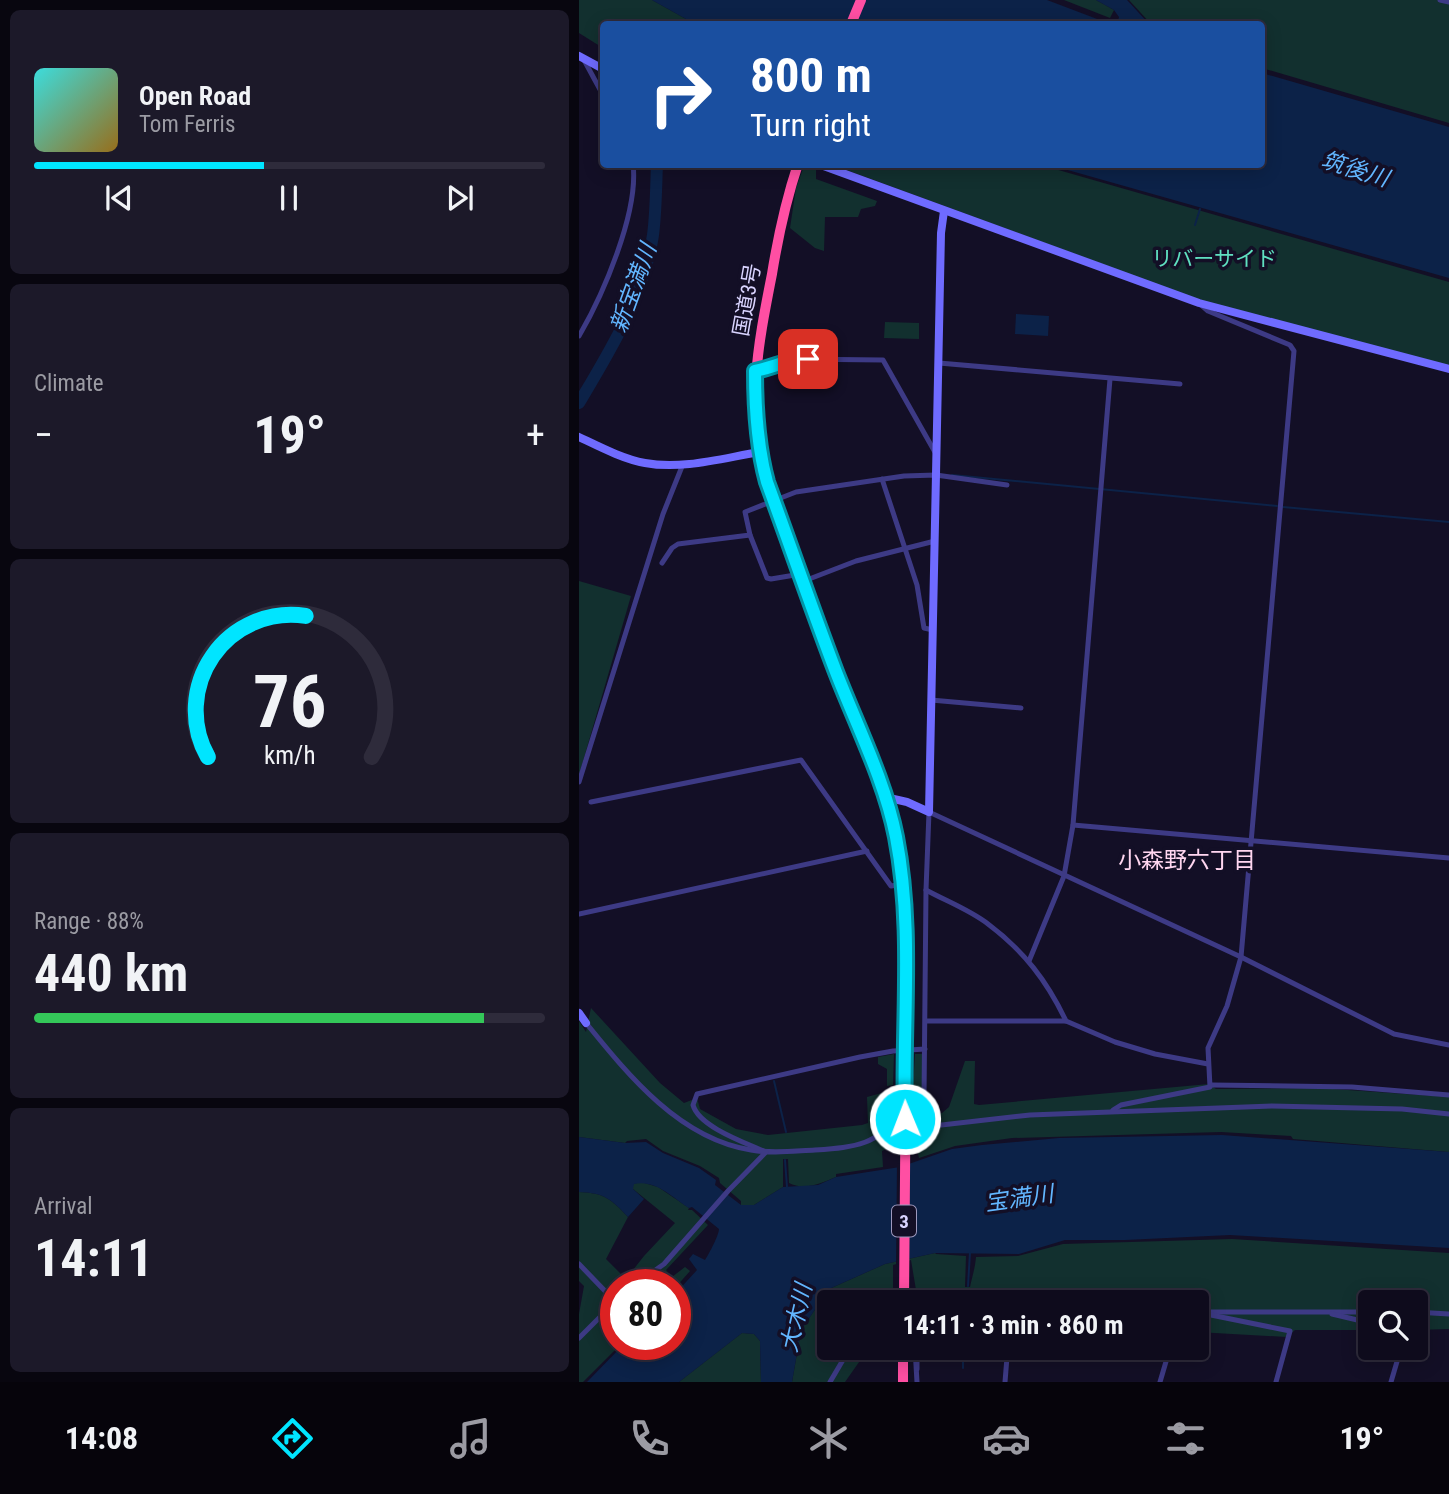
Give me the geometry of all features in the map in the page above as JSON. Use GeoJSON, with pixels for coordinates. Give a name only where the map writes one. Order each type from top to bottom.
{"type":"FeatureCollection","features":[{"type":"Feature","properties":{"kind":"highway"},"geometry":{"type":"LineString","coordinates":[[852,21],[861,0]]}},
{"type":"Feature","properties":{"kind":"highway","name":"国道3号"},"geometry":{"type":"LineString","coordinates":[[797,168],[777,245],[755,371],[755,404],[760,452],[774,501],[885,797],[895,833],[907,926],[903,1290]]}},
{"type":"Feature","properties":{"kind":"highway"},"geometry":{"type":"LineString","coordinates":[[903,1360],[903,1382]]}},
{"type":"Feature","properties":{"kind":"street"},"geometry":{"type":"LineString","coordinates":[[1440,0],[1449,2]]}},
{"type":"Feature","properties":{"kind":"street"},"geometry":{"type":"LineString","coordinates":[[581,56],[600,67]]}},
{"type":"Feature","properties":{"kind":"street"},"geometry":{"type":"LineString","coordinates":[[581,56],[600,90]]}},
{"type":"Feature","properties":{"kind":"street"},"geometry":{"type":"LineString","coordinates":[[579,336],[601,294],[623,232],[633,168]]}},
{"type":"Feature","properties":{"kind":"street"},"geometry":{"type":"LineString","coordinates":[[829,168],[1199,303],[1449,369]]}},
{"type":"Feature","properties":{"kind":"street"},"geometry":{"type":"LineString","coordinates":[[924,1098],[926,890],[941,233],[944,211]]}},
{"type":"Feature","properties":{"kind":"street"},"geometry":{"type":"LineString","coordinates":[[1199,303],[1208,311],[1289,345],[1294,351],[1241,957],[1227,1006],[1208,1048],[1212,1084]]}},
{"type":"Feature","properties":{"kind":"street"},"geometry":{"type":"LineString","coordinates":[[755,371],[771,368],[791,359],[883,360],[936,454]]}},
{"type":"Feature","properties":{"kind":"street"},"geometry":{"type":"LineString","coordinates":[[939,363],[1180,384]]}},
{"type":"Feature","properties":{"kind":"street"},"geometry":{"type":"LineString","coordinates":[[1029,961],[1064,876],[1073,825],[1110,379]]}},
{"type":"Feature","properties":{"kind":"street"},"geometry":{"type":"LineString","coordinates":[[579,437],[642,463],[683,464],[760,452]]}},
{"type":"Feature","properties":{"kind":"street"},"geometry":{"type":"LineString","coordinates":[[579,782],[663,514],[683,464]]}},
{"type":"Feature","properties":{"kind":"street"},"geometry":{"type":"LineString","coordinates":[[935,541],[802,578],[771,579],[767,578],[750,535],[745,512],[796,492],[882,479],[936,475],[1007,485]]}},
{"type":"Feature","properties":{"kind":"street"},"geometry":{"type":"LineString","coordinates":[[882,479],[917,585],[924,628],[933,630]]}},
{"type":"Feature","properties":{"kind":"street"},"geometry":{"type":"LineString","coordinates":[[662,563],[678,544],[750,535]]}},
{"type":"Feature","properties":{"kind":"street"},"geometry":{"type":"LineString","coordinates":[[931,700],[1021,708]]}},
{"type":"Feature","properties":{"kind":"street"},"geometry":{"type":"LineString","coordinates":[[591,803],[801,760],[891,886],[903,884]]}},
{"type":"Feature","properties":{"kind":"street"},"geometry":{"type":"LineString","coordinates":[[885,797],[907,802],[1241,957],[1394,1034],[1449,1045]]}},
{"type":"Feature","properties":{"kind":"street"},"geometry":{"type":"LineString","coordinates":[[1073,825],[1449,858]]}},
{"type":"Feature","properties":{"kind":"street"},"geometry":{"type":"LineString","coordinates":[[579,914],[867,851]]}},
{"type":"Feature","properties":{"kind":"street"},"geometry":{"type":"LineString","coordinates":[[926,890],[987,923],[1029,961],[1037,969],[1066,1021]]}},
{"type":"Feature","properties":{"kind":"street"},"geometry":{"type":"LineString","coordinates":[[579,1013],[642,1087],[688,1124],[727,1145],[766,1152],[862,1144],[877,1139],[905,1116],[924,1127],[1030,1115],[1272,1106],[1402,1109],[1449,1114]]}},
{"type":"Feature","properties":{"kind":"street"},"geometry":{"type":"LineString","coordinates":[[926,1021],[1066,1021],[1115,1042],[1155,1054],[1208,1064]]}},
{"type":"Feature","properties":{"kind":"street"},"geometry":{"type":"LineString","coordinates":[[766,1152],[722,1132],[697,1114],[693,1105],[697,1094],[860,1057],[897,1050],[925,1049]]}},
{"type":"Feature","properties":{"kind":"street"},"geometry":{"type":"LineString","coordinates":[[1113,1110],[1121,1105],[1207,1088],[1212,1084],[1341,1087],[1449,1095]]}},
{"type":"Feature","properties":{"kind":"street"},"geometry":{"type":"LineString","coordinates":[[657,1269],[766,1152]]}},
{"type":"Feature","properties":{"kind":"street"},"geometry":{"type":"LineString","coordinates":[[579,1264],[600,1283]]}},
{"type":"Feature","properties":{"kind":"street"},"geometry":{"type":"LineString","coordinates":[[1209,1312],[1358,1312]]}},
{"type":"Feature","properties":{"kind":"street"},"geometry":{"type":"LineString","coordinates":[[1322,1312],[1358,1320]]}},
{"type":"Feature","properties":{"kind":"street"},"geometry":{"type":"LineString","coordinates":[[1209,1313],[1228,1320],[1290,1331],[1276,1382]]}},
{"type":"Feature","properties":{"kind":"street"},"geometry":{"type":"LineString","coordinates":[[1428,1313],[1449,1314]]}},
{"type":"Feature","properties":{"kind":"street"},"geometry":{"type":"LineString","coordinates":[[579,1338],[600,1317]]}},
{"type":"Feature","properties":{"kind":"street"},"geometry":{"type":"LineString","coordinates":[[917,1382],[917,1360],[925,1354],[1007,1357],[1005,1382]]}},
{"type":"Feature","properties":{"kind":"street"},"geometry":{"type":"LineString","coordinates":[[830,1382],[843,1360]]}},
{"type":"Feature","properties":{"kind":"street"},"geometry":{"type":"LineString","coordinates":[[915,1360],[917,1369]]}},
{"type":"Feature","properties":{"kind":"street"},"geometry":{"type":"LineString","coordinates":[[1160,1382],[1166,1360]]}},
{"type":"Feature","properties":{"kind":"street"},"geometry":{"type":"LineString","coordinates":[[1392,1382],[1398,1360]]}},
{"type":"Feature","properties":{"kind":"green space"},"geometry":{"type":"Polygon","coordinates":[[[579,0],[652,0],[690,21],[600,21],[600,46],[579,33],[579,0]]]}},
{"type":"Feature","properties":{"kind":"green space"},"geometry":{"type":"Polygon","coordinates":[[[1064,0],[1096,0],[1114,10],[1110,18],[1064,0]]]}},
{"type":"Feature","properties":{"kind":"green space"},"geometry":{"type":"Polygon","coordinates":[[[1129,0],[1449,0],[1449,123],[1265,69],[1265,21],[1148,21],[1129,0]]]}},
{"type":"Feature","properties":{"kind":"green space","name":"リバーサイド"},"geometry":{"type":"Polygon","coordinates":[[[841,168],[1051,168],[1449,282],[1449,366],[1200,300],[841,168]]]}},
{"type":"Feature","properties":{"kind":"green space"},"geometry":{"type":"Polygon","coordinates":[[[803,169],[816,169],[816,179],[877,201],[875,206],[861,209],[858,217],[825,217],[824,251],[815,248],[790,228],[796,188],[803,169]]]}},
{"type":"Feature","properties":{"kind":"green space"},"geometry":{"type":"Polygon","coordinates":[[[885,322],[919,323],[919,339],[884,338],[885,322]]]}},
{"type":"Feature","properties":{"kind":"green space"},"geometry":{"type":"Polygon","coordinates":[[[579,581],[631,596],[579,775],[579,581]]]}},
{"type":"Feature","properties":{"kind":"green space"},"geometry":{"type":"Polygon","coordinates":[[[591,1008],[660,1083],[684,1103],[697,1098],[700,1109],[736,1129],[768,1135],[862,1125],[868,1123],[867,1097],[896,1089],[895,1115],[885,1128],[892,1136],[892,1146],[882,1151],[883,1167],[836,1174],[836,1177],[825,1182],[801,1186],[789,1183],[788,1159],[783,1159],[783,1187],[754,1205],[741,1205],[741,1201],[720,1183],[719,1178],[700,1166],[663,1151],[646,1139],[625,1143],[579,1137],[579,1021],[586,1032],[591,1008]]]}},
{"type":"Feature","properties":{"kind":"green space"},"geometry":{"type":"Polygon","coordinates":[[[894,1054],[893,1085],[887,1086],[887,1069],[878,1064],[878,1057],[894,1054]]]}},
{"type":"Feature","properties":{"kind":"green space"},"geometry":{"type":"Polygon","coordinates":[[[915,1054],[923,1054],[922,1092],[917,1093],[913,1085],[915,1054]]]}},
{"type":"Feature","properties":{"kind":"green space"},"geometry":{"type":"Polygon","coordinates":[[[965,1061],[975,1061],[974,1104],[979,1105],[1209,1084],[1216,1089],[1319,1088],[1449,1097],[1449,1152],[1293,1139],[1291,1136],[1221,1132],[1012,1138],[955,1146],[919,1158],[913,1132],[930,1130],[930,1115],[942,1113],[949,1107],[965,1061]]]}},
{"type":"Feature","properties":{"kind":"green space"},"geometry":{"type":"Polygon","coordinates":[[[641,1182],[658,1187],[689,1208],[688,1210],[692,1210],[708,1225],[667,1269],[634,1269],[675,1223],[633,1189],[633,1184],[641,1182]]]}},
{"type":"Feature","properties":{"kind":"green space"},"geometry":{"type":"Polygon","coordinates":[[[579,1192],[607,1198],[628,1217],[606,1259],[616,1269],[600,1269],[600,1360],[605,1360],[583,1382],[579,1382],[579,1314],[584,1286],[579,1281],[579,1192]]]}},
{"type":"Feature","properties":{"kind":"green space"},"geometry":{"type":"Polygon","coordinates":[[[1232,1239],[1449,1253],[1449,1329],[1428,1330],[1428,1290],[1358,1290],[1358,1330],[1295,1330],[1287,1337],[1209,1333],[1209,1290],[916,1290],[911,1260],[893,1265],[893,1290],[828,1290],[885,1264],[935,1253],[966,1256],[965,1287],[970,1287],[976,1257],[1018,1256],[1063,1244],[1232,1239]]]}},
{"type":"Feature","properties":{"kind":"green space"},"geometry":{"type":"Polygon","coordinates":[[[817,1307],[817,1360],[860,1360],[845,1382],[792,1382],[801,1330],[817,1307]]]}},
{"type":"Feature","properties":{"kind":"green space"},"geometry":{"type":"Polygon","coordinates":[[[742,1333],[754,1334],[760,1341],[761,1382],[679,1382],[742,1333]]]}},
{"type":"Feature","properties":{"kind":"water"},"geometry":{"type":"Polygon","coordinates":[[[652,0],[1047,0],[1102,21],[690,21],[652,0]]]}},
{"type":"Feature","properties":{"kind":"water"},"geometry":{"type":"Polygon","coordinates":[[[1096,0],[1127,0],[1146,21],[1118,21],[1119,17],[1114,10],[1096,0]]]}},
{"type":"Feature","properties":{"kind":"water","name":"筑後川"},"geometry":{"type":"Polygon","coordinates":[[[1265,74],[1449,127],[1449,278],[1061,168],[1265,168],[1265,74]]]}},
{"type":"Feature","properties":{"kind":"water"},"geometry":{"type":"Polygon","coordinates":[[[1016,314],[1049,316],[1048,336],[1015,334],[1016,314]]]}},
{"type":"Feature","properties":{"kind":"water"},"geometry":{"type":"Polygon","coordinates":[[[1222,1135],[1449,1152],[1449,1248],[1230,1235],[1065,1240],[1019,1254],[935,1253],[885,1264],[828,1290],[817,1290],[817,1307],[801,1330],[792,1382],[761,1382],[760,1341],[754,1334],[742,1333],[679,1382],[587,1382],[608,1360],[691,1360],[691,1277],[697,1270],[689,1259],[693,1254],[705,1260],[719,1229],[692,1207],[689,1208],[649,1184],[634,1184],[633,1189],[644,1199],[628,1217],[607,1198],[579,1192],[579,1137],[625,1143],[646,1142],[663,1153],[699,1168],[716,1180],[715,1185],[741,1205],[754,1205],[783,1187],[818,1185],[836,1177],[900,1167],[952,1149],[1059,1138],[1222,1135]]]}},
{"type":"Feature","properties":{"kind":"pier"},"geometry":{"type":"Polygon","coordinates":[[[909,1161],[908,1262],[896,1265],[897,1164],[909,1161]]]}},
{"type":"Feature","properties":{"kind":"waterway","name":"新宝満川"},"geometry":{"type":"LineString","coordinates":[[579,403],[624,322],[642,280],[653,235],[657,168]]}},
{"type":"Feature","properties":{"kind":"waterway"},"geometry":{"type":"LineString","coordinates":[[1195,225],[1200,209]]}},
{"type":"Feature","properties":{"kind":"waterway"},"geometry":{"type":"LineString","coordinates":[[952,475],[1277,506]]}},
{"type":"Feature","properties":{"kind":"waterway"},"geometry":{"type":"LineString","coordinates":[[1283,507],[1449,522]]}},
{"type":"Feature","properties":{"kind":"waterway"},"geometry":{"type":"LineString","coordinates":[[774,1081],[786,1132]]}},
{"type":"Feature","properties":{"kind":"waterway"},"geometry":{"type":"LineString","coordinates":[[785,1160],[787,1187]]}},
{"type":"Feature","properties":{"kind":"waterway"},"geometry":{"type":"LineString","coordinates":[[968,1286],[970,1252]]}},
{"type":"Feature","properties":{"kind":"waterway"},"geometry":{"type":"LineString","coordinates":[[963,1360],[963,1368]]}},
{"type":"Feature","properties":{"kind":"district","name":"小森野六丁目"},"geometry":{"type":"Point","coordinates":[1187,860]}},
{"type":"Feature","properties":{"kind":"route"},"geometry":{"type":"LineString","coordinates":[[808,359],[791,359],[771,368],[755,371],[760,452],[767,482],[875,771],[895,833],[907,926],[905,1119]]}},
{"type":"Feature","properties":{"kind":"water label","name":"宝満川"},"geometry":{"type":"Point","coordinates":[1019,1198]}},
{"type":"Feature","properties":{"kind":"water label","name":"大木川"},"geometry":{"type":"Point","coordinates":[796,1318]}}]}
